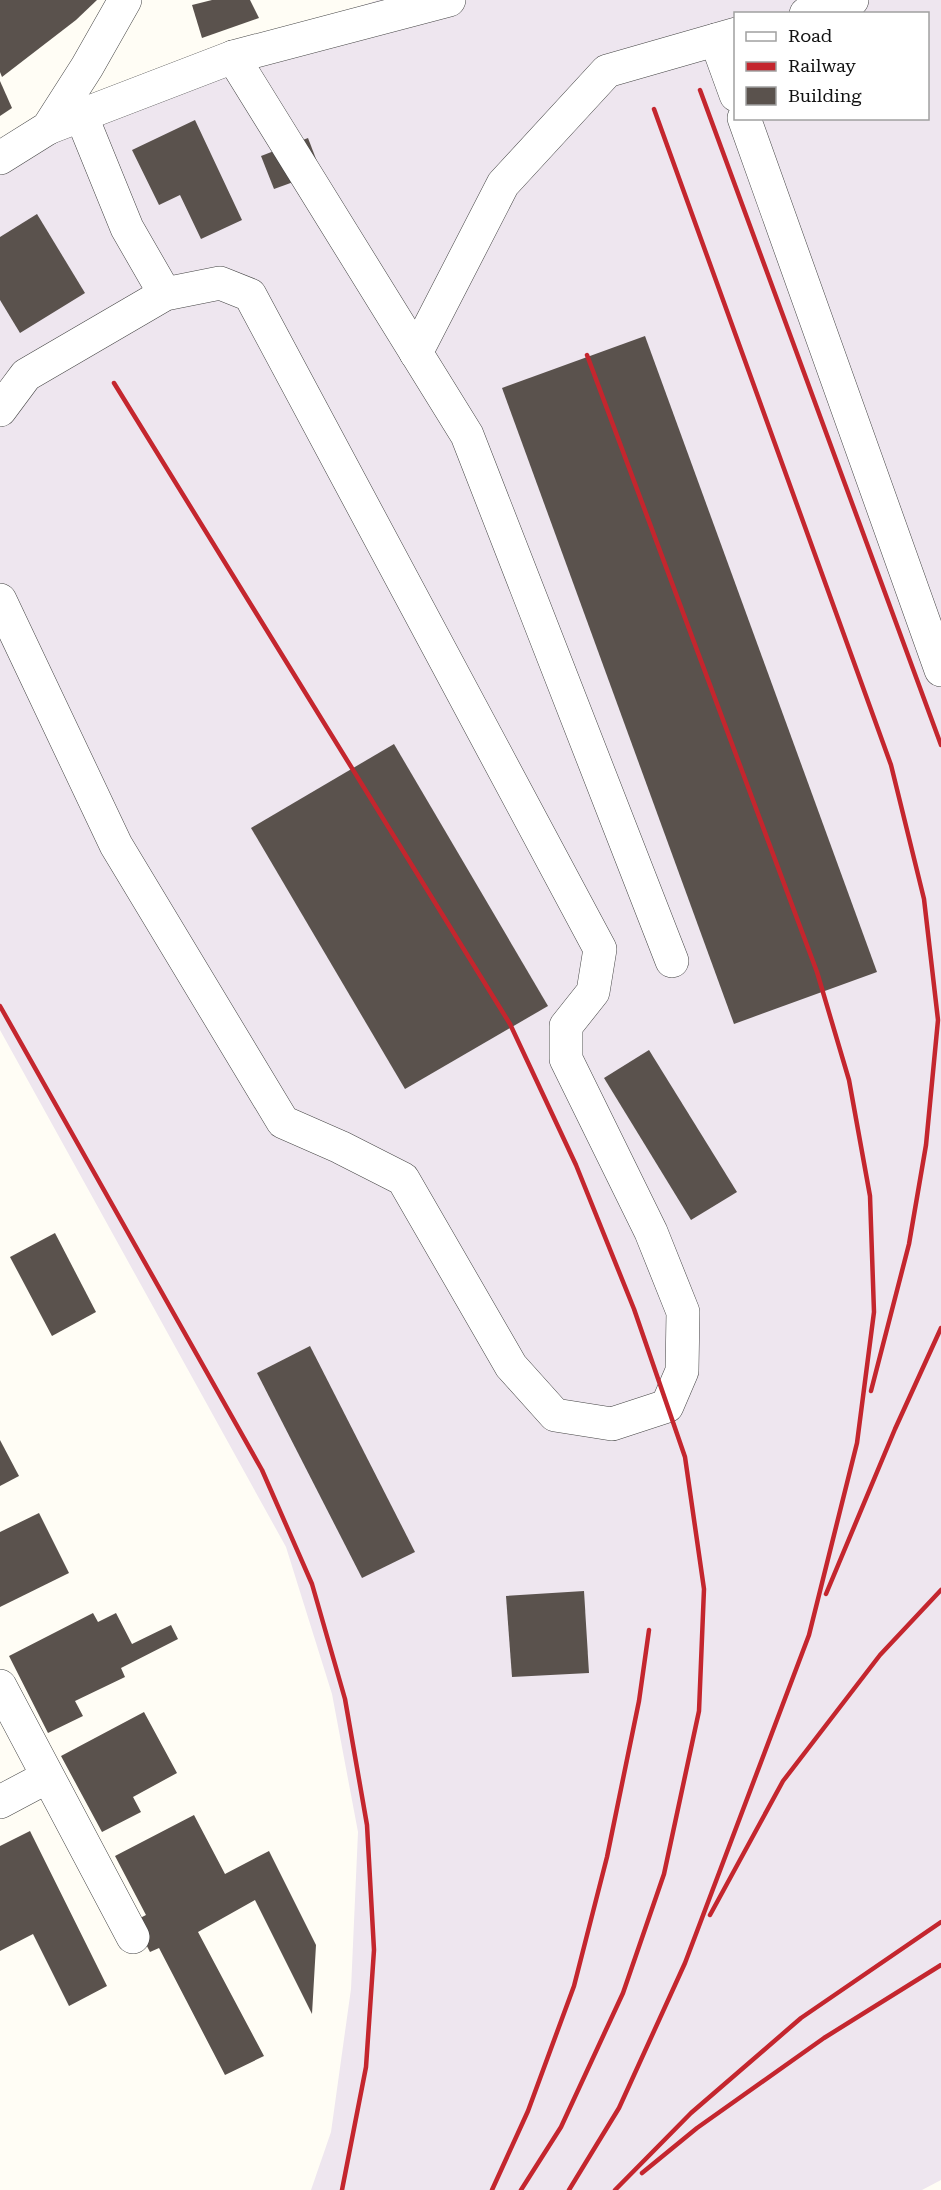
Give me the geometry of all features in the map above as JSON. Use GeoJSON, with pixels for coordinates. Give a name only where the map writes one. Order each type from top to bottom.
{"type":"FeatureCollection","features":[{"type":"Feature","properties":{"kind":"street"},"geometry":{"type":"LineString","coordinates":[[48,128],[87,67],[125,0]]}},
{"type":"Feature","properties":{"kind":"street"},"geometry":{"type":"LineString","coordinates":[[0,158],[48,128],[233,57],[449,0]]}},
{"type":"Feature","properties":{"kind":"street"},"geometry":{"type":"LineString","coordinates":[[813,12],[852,0]]}},
{"type":"Feature","properties":{"kind":"street"},"geometry":{"type":"LineString","coordinates":[[416,353],[503,184],[607,71],[726,37],[734,89]]}},
{"type":"Feature","properties":{"kind":"street"},"geometry":{"type":"LineString","coordinates":[[233,57],[467,435],[672,961]]}},
{"type":"Feature","properties":{"kind":"street"},"geometry":{"type":"LineString","coordinates":[[81,115],[127,228],[165,294]]}},
{"type":"Feature","properties":{"kind":"street"},"geometry":{"type":"LineString","coordinates":[[745,120],[941,670]]}},
{"type":"Feature","properties":{"kind":"street"},"geometry":{"type":"LineString","coordinates":[[0,410],[26,375],[165,294],[220,283],[250,295],[600,949],[593,992],[566,1026],[566,1059],[651,1232],[683,1312],[682,1371],[667,1406],[612,1424],[555,1415],[511,1366],[403,1179],[340,1147],[283,1122],[116,845],[0,600]]}},
{"type":"Feature","properties":{"kind":"street"},"geometry":{"type":"LineString","coordinates":[[0,1686],[133,1937]]}},
{"type":"Feature","properties":{"kind":"street"},"geometry":{"type":"LineString","coordinates":[[0,1802],[47,1777]]}},
{"type":"Feature","properties":{"kind":"shaded area"},"geometry":{"type":"Polygon","coordinates":[[[378,0],[941,0],[941,2180],[922,2190],[311,2190],[331,2132],[351,1989],[358,1832],[332,1694],[286,1547],[0,1030],[0,174],[161,75],[378,0]]]}},
{"type":"Feature","properties":{"kind":"building"},"geometry":{"type":"Polygon","coordinates":[[[0,0],[97,0],[76,20],[2,77],[0,72],[0,0]]]}},
{"type":"Feature","properties":{"kind":"building"},"geometry":{"type":"Polygon","coordinates":[[[212,0],[250,0],[259,18],[202,38],[192,5],[212,0]]]}},
{"type":"Feature","properties":{"kind":"building"},"geometry":{"type":"Polygon","coordinates":[[[0,81],[12,108],[0,116],[0,81]]]}},
{"type":"Feature","properties":{"kind":"building"},"geometry":{"type":"Polygon","coordinates":[[[195,120],[242,220],[201,239],[180,195],[159,205],[132,150],[195,120]]]}},
{"type":"Feature","properties":{"kind":"building"},"geometry":{"type":"Polygon","coordinates":[[[308,138],[321,172],[274,189],[261,156],[308,138]]]}},
{"type":"Feature","properties":{"kind":"building"},"geometry":{"type":"Polygon","coordinates":[[[37,214],[85,293],[20,333],[0,300],[0,237],[37,214]]]}},
{"type":"Feature","properties":{"kind":"building"},"geometry":{"type":"Polygon","coordinates":[[[645,336],[877,972],[734,1024],[502,388],[645,336]]]}},
{"type":"Feature","properties":{"kind":"building"},"geometry":{"type":"Polygon","coordinates":[[[394,744],[548,1006],[405,1089],[251,828],[394,744]]]}},
{"type":"Feature","properties":{"kind":"building"},"geometry":{"type":"Polygon","coordinates":[[[649,1050],[737,1192],[691,1220],[604,1078],[649,1050]]]}},
{"type":"Feature","properties":{"kind":"building"},"geometry":{"type":"Polygon","coordinates":[[[55,1233],[96,1312],[52,1336],[10,1257],[55,1233]]]}},
{"type":"Feature","properties":{"kind":"building"},"geometry":{"type":"Polygon","coordinates":[[[310,1346],[415,1552],[362,1578],[257,1373],[310,1346]]]}},
{"type":"Feature","properties":{"kind":"building"},"geometry":{"type":"Polygon","coordinates":[[[0,1440],[19,1476],[0,1486],[0,1440]]]}},
{"type":"Feature","properties":{"kind":"building"},"geometry":{"type":"Polygon","coordinates":[[[39,1513],[69,1573],[0,1607],[0,1532],[39,1513]]]}},
{"type":"Feature","properties":{"kind":"building"},"geometry":{"type":"Polygon","coordinates":[[[584,1591],[589,1673],[512,1677],[506,1596],[584,1591]]]}},
{"type":"Feature","properties":{"kind":"building"},"geometry":{"type":"Polygon","coordinates":[[[93,1613],[98,1622],[116,1613],[132,1644],[171,1625],[178,1639],[121,1668],[125,1677],[75,1701],[83,1716],[48,1733],[9,1656],[93,1613]]]}},
{"type":"Feature","properties":{"kind":"building"},"geometry":{"type":"Polygon","coordinates":[[[144,1712],[177,1773],[133,1797],[141,1812],[102,1832],[61,1756],[144,1712]]]}},
{"type":"Feature","properties":{"kind":"building"},"geometry":{"type":"Polygon","coordinates":[[[194,1815],[225,1874],[269,1851],[316,1945],[312,2014],[255,1900],[198,1932],[264,2056],[225,2075],[159,1948],[150,1952],[134,1921],[146,1915],[115,1856],[194,1815]]]}},
{"type":"Feature","properties":{"kind":"building"},"geometry":{"type":"Polygon","coordinates":[[[30,1831],[107,1986],[69,2006],[33,1934],[0,1951],[0,1846],[30,1831]]]}},
{"type":"Feature","properties":{"kind":"railway"},"geometry":{"type":"LineString","coordinates":[[700,90],[941,745]]}},
{"type":"Feature","properties":{"kind":"railway"},"geometry":{"type":"LineString","coordinates":[[654,109],[891,765],[924,899],[938,1020],[926,1145],[909,1244],[871,1391]]}},
{"type":"Feature","properties":{"kind":"railway"},"geometry":{"type":"LineString","coordinates":[[569,2190],[619,2108],[685,1963],[809,1635],[857,1443],[874,1312],[870,1196],[849,1080],[817,972],[587,355]]}},
{"type":"Feature","properties":{"kind":"railway"},"geometry":{"type":"LineString","coordinates":[[114,383],[510,1024],[576,1165],[634,1309],[685,1457],[704,1589],[699,1711],[664,1874],[623,1993],[561,2127],[521,2190]]}},
{"type":"Feature","properties":{"kind":"railway"},"geometry":{"type":"LineString","coordinates":[[0,1006],[262,1470],[312,1584],[345,1699],[367,1825],[374,1950],[366,2067],[342,2190]]}},
{"type":"Feature","properties":{"kind":"railway"},"geometry":{"type":"LineString","coordinates":[[826,1594],[895,1429],[941,1328]]}},
{"type":"Feature","properties":{"kind":"railway"},"geometry":{"type":"LineString","coordinates":[[710,1915],[783,1781],[880,1655],[941,1590]]}},
{"type":"Feature","properties":{"kind":"railway"},"geometry":{"type":"LineString","coordinates":[[492,2190],[528,2111],[574,1986],[607,1857],[639,1701],[649,1630]]}},
{"type":"Feature","properties":{"kind":"railway"},"geometry":{"type":"LineString","coordinates":[[615,2190],[691,2113],[801,2018],[941,1922]]}},
{"type":"Feature","properties":{"kind":"railway"},"geometry":{"type":"LineString","coordinates":[[642,2173],[697,2128],[824,2038],[941,1965]]}}]}
